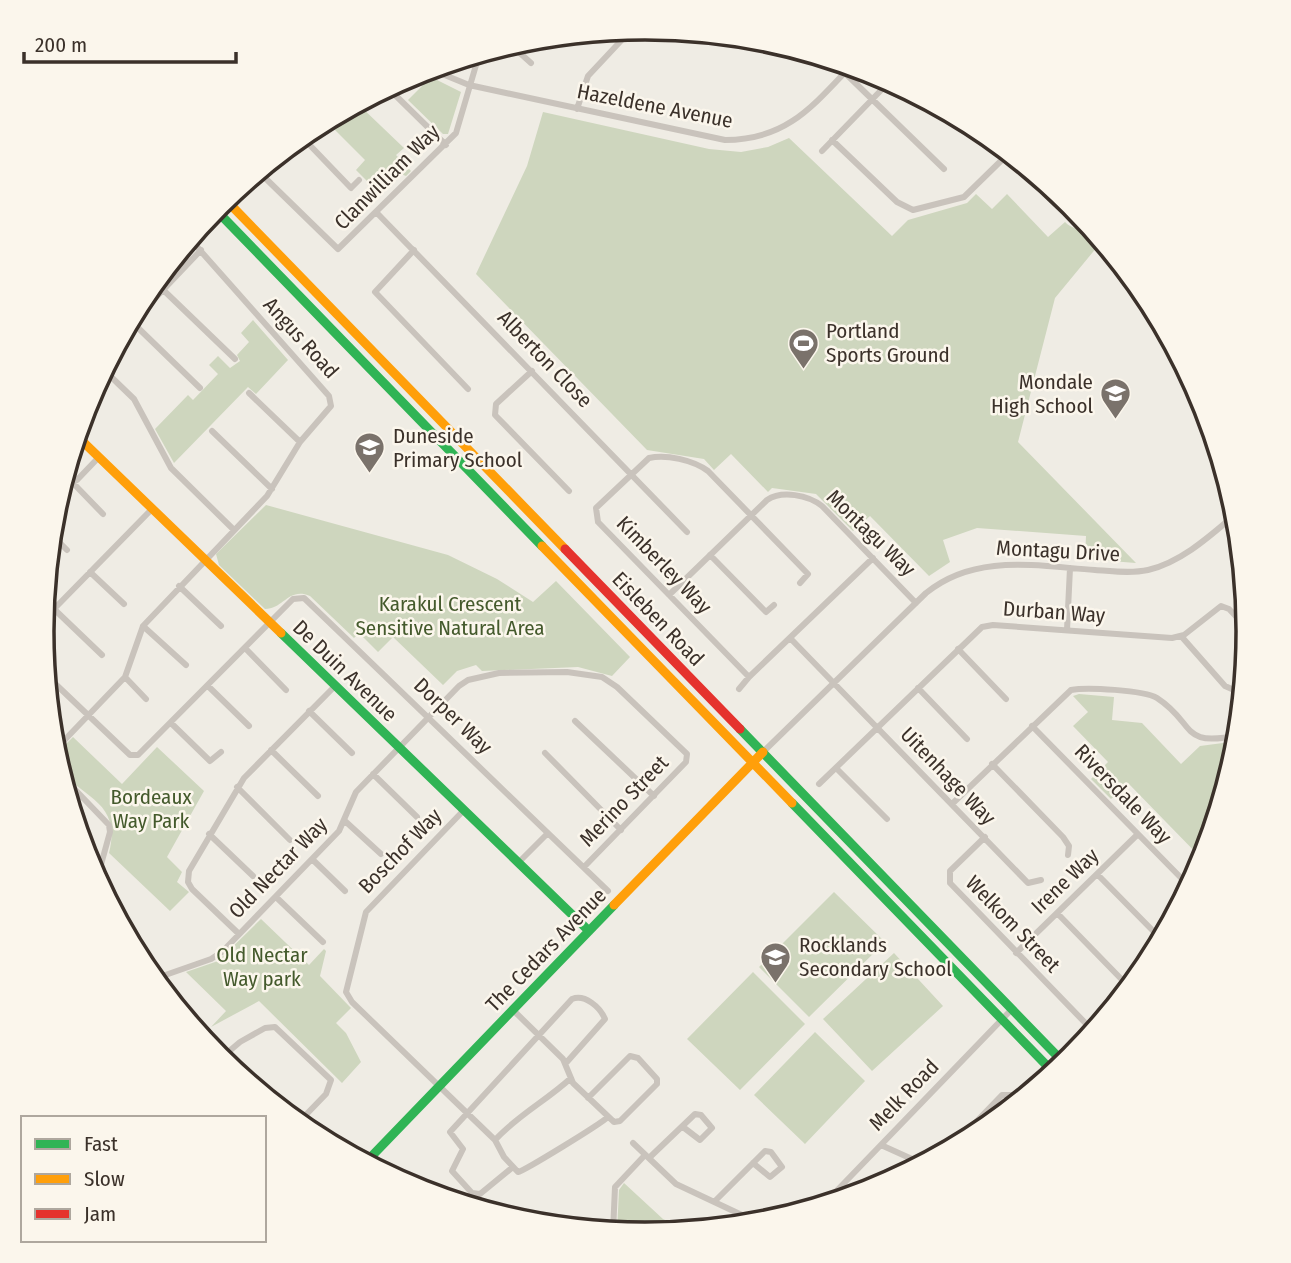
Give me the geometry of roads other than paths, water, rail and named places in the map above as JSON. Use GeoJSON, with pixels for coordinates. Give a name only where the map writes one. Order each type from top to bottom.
{"type":"FeatureCollection","features":[{"type":"Feature","properties":{"kind":"main road","name":"Eisleben Road"},"geometry":{"type":"LineString","coordinates":[[233,207],[1057,1056]]}},
{"type":"Feature","properties":{"kind":"main road","name":"Eisleben Road"},"geometry":{"type":"LineString","coordinates":[[223,217],[1047,1066]]}},
{"type":"Feature","properties":{"kind":"main road","name":"De Duin Avenue"},"geometry":{"type":"LineString","coordinates":[[85,444],[589,931]]}},
{"type":"Feature","properties":{"kind":"main road","name":"The Cedars Avenue"},"geometry":{"type":"LineString","coordinates":[[372,1156],[763,752]]}},
{"type":"Feature","properties":{"kind":"street"},"geometry":{"type":"LineString","coordinates":[[577,109],[589,76],[621,41]]}},
{"type":"Feature","properties":{"kind":"street"},"geometry":{"type":"LineString","coordinates":[[521,54],[531,63]]}},
{"type":"Feature","properties":{"kind":"street","name":"Clanwilliam Way"},"geometry":{"type":"LineString","coordinates":[[266,179],[337,250],[456,133],[475,65]]}},
{"type":"Feature","properties":{"kind":"street","name":"Hazeldene Avenue"},"geometry":{"type":"LineString","coordinates":[[446,75],[469,85],[725,140],[752,139],[792,123],[843,75]]}},
{"type":"Feature","properties":{"kind":"street"},"geometry":{"type":"LineString","coordinates":[[849,77],[944,169]]}},
{"type":"Feature","properties":{"kind":"street"},"geometry":{"type":"LineString","coordinates":[[822,151],[882,89]]}},
{"type":"Feature","properties":{"kind":"street"},"geometry":{"type":"LineString","coordinates":[[396,96],[446,145]]}},
{"type":"Feature","properties":{"kind":"street"},"geometry":{"type":"LineString","coordinates":[[832,140],[902,207],[913,210],[964,197],[1001,160]]}},
{"type":"Feature","properties":{"kind":"street"},"geometry":{"type":"LineString","coordinates":[[310,145],[351,188],[359,180]]}},
{"type":"Feature","properties":{"kind":"street","name":"Alberton Close"},"geometry":{"type":"LineString","coordinates":[[376,212],[687,532]]}},
{"type":"Feature","properties":{"kind":"street","name":"Angus Road"},"geometry":{"type":"LineString","coordinates":[[143,626],[272,489],[300,442],[329,412],[332,402],[197,246]]}},
{"type":"Feature","properties":{"kind":"street"},"geometry":{"type":"LineString","coordinates":[[161,293],[201,250]]}},
{"type":"Feature","properties":{"kind":"street"},"geometry":{"type":"LineString","coordinates":[[414,250],[376,288],[376,293],[468,389]]}},
{"type":"Feature","properties":{"kind":"street"},"geometry":{"type":"LineString","coordinates":[[164,290],[235,359]]}},
{"type":"Feature","properties":{"kind":"street"},"geometry":{"type":"LineString","coordinates":[[138,328],[200,388]]}},
{"type":"Feature","properties":{"kind":"street"},"geometry":{"type":"LineString","coordinates":[[531,371],[496,404],[495,415],[569,491]]}},
{"type":"Feature","properties":{"kind":"street"},"geometry":{"type":"LineString","coordinates":[[112,377],[134,399],[171,468],[234,530]]}},
{"type":"Feature","properties":{"kind":"street"},"geometry":{"type":"LineString","coordinates":[[248,393],[300,442]]}},
{"type":"Feature","properties":{"kind":"street"},"geometry":{"type":"LineString","coordinates":[[212,431],[272,489]]}},
{"type":"Feature","properties":{"kind":"street"},"geometry":{"type":"LineString","coordinates":[[99,457],[73,483],[103,514]]}},
{"type":"Feature","properties":{"kind":"street"},"geometry":{"type":"LineString","coordinates":[[631,473],[652,457],[694,463],[708,471],[808,574],[800,583]]}},
{"type":"Feature","properties":{"kind":"street","name":"Kimberley Way"},"geometry":{"type":"LineString","coordinates":[[631,473],[598,505],[596,519],[749,677]]}},
{"type":"Feature","properties":{"kind":"street","name":"Montagu Way"},"geometry":{"type":"LineString","coordinates":[[669,595],[751,516],[777,495],[812,499],[916,603]]}},
{"type":"Feature","properties":{"kind":"street"},"geometry":{"type":"LineString","coordinates":[[55,608],[152,509]]}},
{"type":"Feature","properties":{"kind":"street","name":"Montagu Drive"},"geometry":{"type":"LineString","coordinates":[[763,752],[916,603],[946,579],[981,566],[1135,572],[1163,565],[1185,554],[1226,522]]}},
{"type":"Feature","properties":{"kind":"street"},"geometry":{"type":"LineString","coordinates":[[61,544],[67,550]]}},
{"type":"Feature","properties":{"kind":"street"},"geometry":{"type":"LineString","coordinates":[[710,555],[766,612],[774,605]]}},
{"type":"Feature","properties":{"kind":"street"},"geometry":{"type":"LineString","coordinates":[[739,689],[873,558]]}},
{"type":"Feature","properties":{"kind":"street"},"geometry":{"type":"LineString","coordinates":[[1067,631],[1070,568]]}},
{"type":"Feature","properties":{"kind":"street"},"geometry":{"type":"LineString","coordinates":[[90,572],[124,604]]}},
{"type":"Feature","properties":{"kind":"street"},"geometry":{"type":"LineString","coordinates":[[179,586],[221,626]]}},
{"type":"Feature","properties":{"kind":"street","name":"Dorper Way"},"geometry":{"type":"LineString","coordinates":[[88,715],[134,755],[145,752],[293,599],[304,598],[608,891]]}},
{"type":"Feature","properties":{"kind":"street"},"geometry":{"type":"LineString","coordinates":[[1233,690],[1225,686],[1181,636],[1221,606],[1229,609],[1236,617]]}},
{"type":"Feature","properties":{"kind":"street"},"geometry":{"type":"LineString","coordinates":[[55,610],[102,655]]}},
{"type":"Feature","properties":{"kind":"street"},"geometry":{"type":"LineString","coordinates":[[65,740],[124,677],[143,626],[186,665]]}},
{"type":"Feature","properties":{"kind":"street","name":"Durban Way"},"geometry":{"type":"LineString","coordinates":[[819,785],[977,630],[989,626],[1172,639],[1181,636]]}},
{"type":"Feature","properties":{"kind":"street","name":"Uitenhage Way"},"geometry":{"type":"LineString","coordinates":[[790,638],[1028,883],[1041,880]]}},
{"type":"Feature","properties":{"kind":"street"},"geometry":{"type":"LineString","coordinates":[[245,648],[286,690]]}},
{"type":"Feature","properties":{"kind":"street"},"geometry":{"type":"LineString","coordinates":[[958,649],[1006,699]]}},
{"type":"Feature","properties":{"kind":"street","name":"Old Nectar Way"},"geometry":{"type":"LineString","coordinates":[[165,975],[215,958],[276,897],[345,821],[352,799],[373,774],[459,686],[484,675],[583,673],[602,677],[617,687],[688,758]]}},
{"type":"Feature","properties":{"kind":"street"},"geometry":{"type":"LineString","coordinates":[[124,677],[146,699]]}},
{"type":"Feature","properties":{"kind":"street"},"geometry":{"type":"LineString","coordinates":[[57,686],[88,715]]}},
{"type":"Feature","properties":{"kind":"street"},"geometry":{"type":"LineString","coordinates":[[208,686],[249,726]]}},
{"type":"Feature","properties":{"kind":"street"},"geometry":{"type":"LineString","coordinates":[[239,934],[188,882],[189,871],[237,787],[335,686]]}},
{"type":"Feature","properties":{"kind":"street"},"geometry":{"type":"LineString","coordinates":[[918,688],[967,739]]}},
{"type":"Feature","properties":{"kind":"street"},"geometry":{"type":"LineString","coordinates":[[952,804],[1063,695],[1077,689],[1152,695],[1202,740],[1227,737]]}},
{"type":"Feature","properties":{"kind":"street"},"geometry":{"type":"LineString","coordinates":[[309,711],[352,753]]}},
{"type":"Feature","properties":{"kind":"street"},"geometry":{"type":"LineString","coordinates":[[575,721],[654,796]]}},
{"type":"Feature","properties":{"kind":"street"},"geometry":{"type":"LineString","coordinates":[[171,723],[210,761],[221,752]]}},
{"type":"Feature","properties":{"kind":"street","name":"Riversdale Way"},"geometry":{"type":"LineString","coordinates":[[1032,726],[1182,879]]}},
{"type":"Feature","properties":{"kind":"street"},"geometry":{"type":"LineString","coordinates":[[271,750],[318,796]]}},
{"type":"Feature","properties":{"kind":"street"},"geometry":{"type":"LineString","coordinates":[[545,753],[621,830]]}},
{"type":"Feature","properties":{"kind":"street","name":"Merino Street"},"geometry":{"type":"LineString","coordinates":[[584,867],[688,758]]}},
{"type":"Feature","properties":{"kind":"street"},"geometry":{"type":"LineString","coordinates":[[992,764],[1063,837],[1069,846],[1068,855]]}},
{"type":"Feature","properties":{"kind":"street"},"geometry":{"type":"LineString","coordinates":[[836,768],[887,819]]}},
{"type":"Feature","properties":{"kind":"street"},"geometry":{"type":"LineString","coordinates":[[373,774],[417,817]]}},
{"type":"Feature","properties":{"kind":"street"},"geometry":{"type":"LineString","coordinates":[[237,787],[290,841]]}},
{"type":"Feature","properties":{"kind":"street"},"geometry":{"type":"LineString","coordinates":[[76,790],[109,825],[110,832],[101,863]]}},
{"type":"Feature","properties":{"kind":"street","name":"Boschof Way"},"geometry":{"type":"LineString","coordinates":[[464,810],[367,909],[346,985],[352,1002],[495,1140],[513,1167]]}},
{"type":"Feature","properties":{"kind":"street"},"geometry":{"type":"LineString","coordinates":[[345,821],[381,854]]}},
{"type":"Feature","properties":{"kind":"street"},"geometry":{"type":"LineString","coordinates":[[518,863],[548,833]]}},
{"type":"Feature","properties":{"kind":"street"},"geometry":{"type":"LineString","coordinates":[[209,834],[253,876]]}},
{"type":"Feature","properties":{"kind":"street","name":"Irene Way"},"geometry":{"type":"LineString","coordinates":[[1016,953],[1138,834]]}},
{"type":"Feature","properties":{"kind":"street","name":"Welkom Street"},"geometry":{"type":"LineString","coordinates":[[985,838],[950,871],[949,879],[1016,953],[1087,1025]]}},
{"type":"Feature","properties":{"kind":"street"},"geometry":{"type":"LineString","coordinates":[[312,859],[345,891]]}},
{"type":"Feature","properties":{"kind":"street"},"geometry":{"type":"LineString","coordinates":[[1097,874],[1155,932]]}},
{"type":"Feature","properties":{"kind":"street"},"geometry":{"type":"LineString","coordinates":[[276,897],[323,942]]}},
{"type":"Feature","properties":{"kind":"street"},"geometry":{"type":"LineString","coordinates":[[1057,913],[1123,980]]}},
{"type":"Feature","properties":{"kind":"street"},"geometry":{"type":"LineString","coordinates":[[566,1063],[603,1024],[603,1014],[586,998],[579,996],[572,999],[449,1133],[463,1149],[452,1167],[454,1175],[476,1194],[499,1181],[513,1167],[518,1172],[524,1171],[555,1149],[590,1132],[608,1117]]}},
{"type":"Feature","properties":{"kind":"street","name":"Melk Road"},"geometry":{"type":"LineString","coordinates":[[837,1191],[1012,1009]]}},
{"type":"Feature","properties":{"kind":"street"},"geometry":{"type":"LineString","coordinates":[[513,1010],[566,1063],[571,1078],[588,1098],[614,1122],[620,1121],[657,1084],[654,1075],[638,1058],[626,1058],[588,1098]]}},
{"type":"Feature","properties":{"kind":"street"},"geometry":{"type":"LineString","coordinates":[[228,1051],[265,1028],[275,1027],[284,1033],[331,1080],[327,1094],[306,1115]]}},
{"type":"Feature","properties":{"kind":"street"},"geometry":{"type":"LineString","coordinates":[[495,1140],[519,1115],[552,1096],[571,1078]]}},
{"type":"Feature","properties":{"kind":"street"},"geometry":{"type":"LineString","coordinates":[[977,1121],[1002,1095],[1012,1095]]}},
{"type":"Feature","properties":{"kind":"street"},"geometry":{"type":"LineString","coordinates":[[613,1221],[615,1187],[697,1114],[712,1128],[700,1140],[683,1127]]}},
{"type":"Feature","properties":{"kind":"street"},"geometry":{"type":"LineString","coordinates":[[633,1143],[676,1184],[741,1215]]}},
{"type":"Feature","properties":{"kind":"street"},"geometry":{"type":"LineString","coordinates":[[881,1145],[912,1159]]}},
{"type":"Feature","properties":{"kind":"street"},"geometry":{"type":"LineString","coordinates":[[714,1202],[753,1163],[767,1151],[782,1167],[770,1177],[753,1163]]}},
{"type":"Feature","properties":{"kind":"place","name":"Portland Sports Ground"},"geometry":{"type":"Point","coordinates":[803,370]}},
{"type":"Feature","properties":{"kind":"place","name":"Mondale High School"},"geometry":{"type":"Point","coordinates":[1116,421]}},
{"type":"Feature","properties":{"kind":"place","name":"Duneside Primary School"},"geometry":{"type":"Point","coordinates":[370,475]}},
{"type":"Feature","properties":{"kind":"place","name":"Rocklands Secondary School"},"geometry":{"type":"Point","coordinates":[776,984]}},
{"type":"Feature","properties":{"kind":"park label","name":"Karakul Crescent Sensitive Natural Area"},"geometry":{"type":"Point","coordinates":[450,616]}},
{"type":"Feature","properties":{"kind":"park label","name":"Bordeaux Way Park"},"geometry":{"type":"Point","coordinates":[151,809]}},
{"type":"Feature","properties":{"kind":"park label","name":"Old Nectar Way park"},"geometry":{"type":"Point","coordinates":[262,967]}}]}
